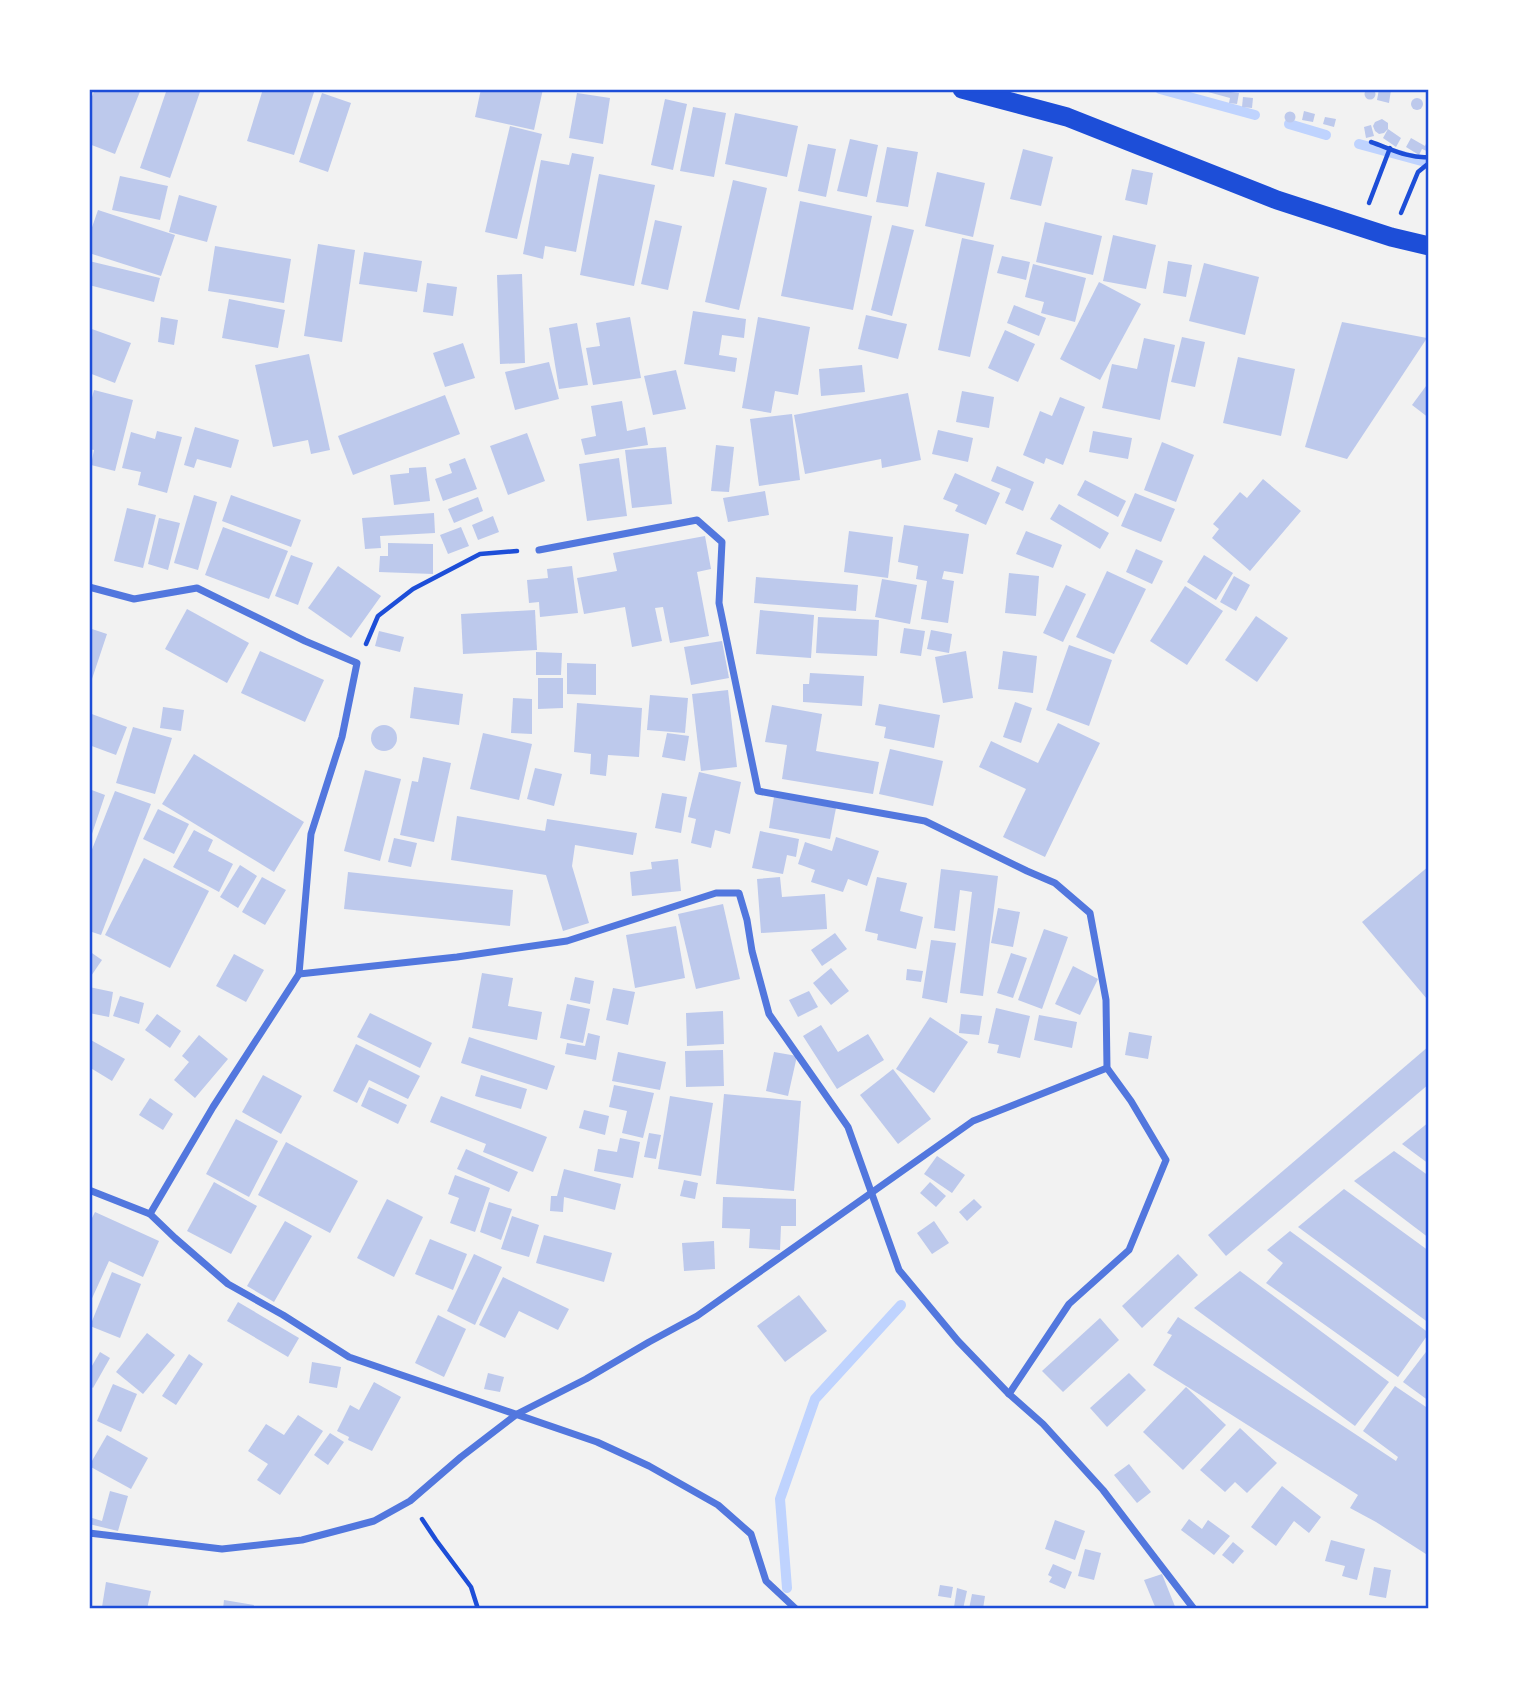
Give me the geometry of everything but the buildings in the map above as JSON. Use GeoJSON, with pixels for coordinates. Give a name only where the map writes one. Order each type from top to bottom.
{"type":"FeatureCollection","features":[{"type":"Feature","properties":{"kind":"highway"},"geometry":{"type":"LineString","coordinates":[[962,89],[1067,117],[1277,200],[1391,237],[1429,246]]}},
{"type":"Feature","properties":{"kind":"street"},"geometry":{"type":"LineString","coordinates":[[539,550],[697,520],[722,542],[719,603],[758,791],[925,821],[1027,872],[1055,883],[1090,913],[1106,1000],[1107,1068],[1166,1160],[1129,1250],[1069,1304],[1009,1394]]}},
{"type":"Feature","properties":{"kind":"street"},"geometry":{"type":"LineString","coordinates":[[89,587],[134,599],[197,588],[356,663],[342,737],[311,834],[299,974],[213,1107],[150,1214]]}},
{"type":"Feature","properties":{"kind":"street"},"geometry":{"type":"LineString","coordinates":[[299,974],[457,957],[567,941],[716,893],[739,892],[769,1014],[848,1127],[899,1270],[958,1340],[1009,1394],[1043,1424],[1103,1490],[1194,1609]]}},
{"type":"Feature","properties":{"kind":"street"},"geometry":{"type":"LineString","coordinates":[[89,1533],[222,1549],[302,1540],[373,1521],[410,1501],[517,1414],[586,1379],[697,1316],[973,1121],[1107,1068]]}},
{"type":"Feature","properties":{"kind":"street"},"geometry":{"type":"LineString","coordinates":[[89,1190],[150,1214],[228,1284],[349,1357],[597,1442],[649,1466],[718,1504],[751,1534],[766,1581],[796,1609]]}},
{"type":"Feature","properties":{"kind":"path"},"geometry":{"type":"LineString","coordinates":[[1371,142],[1410,156],[1429,157]]}},
{"type":"Feature","properties":{"kind":"path"},"geometry":{"type":"LineString","coordinates":[[1360,226],[1390,148]]}},
{"type":"Feature","properties":{"kind":"path"},"geometry":{"type":"LineString","coordinates":[[1391,237],[1418,172],[1429,163]]}},
{"type":"Feature","properties":{"kind":"path"},"geometry":{"type":"LineString","coordinates":[[356,663],[378,616],[413,589],[480,554],[539,550]]}},
{"type":"Feature","properties":{"kind":"path"},"geometry":{"type":"LineString","coordinates":[[410,1501],[471,1587],[478,1609]]}},
{"type":"Feature","properties":{"kind":"waterway"},"geometry":{"type":"LineString","coordinates":[[1160,89],[1255,115]]}},
{"type":"Feature","properties":{"kind":"waterway"},"geometry":{"type":"LineString","coordinates":[[1289,124],[1326,135]]}},
{"type":"Feature","properties":{"kind":"waterway"},"geometry":{"type":"LineString","coordinates":[[1359,144],[1429,163]]}},
{"type":"Feature","properties":{"kind":"waterway"},"geometry":{"type":"LineString","coordinates":[[787,1588],[780,1499],[815,1399],[901,1305]]}}]}
